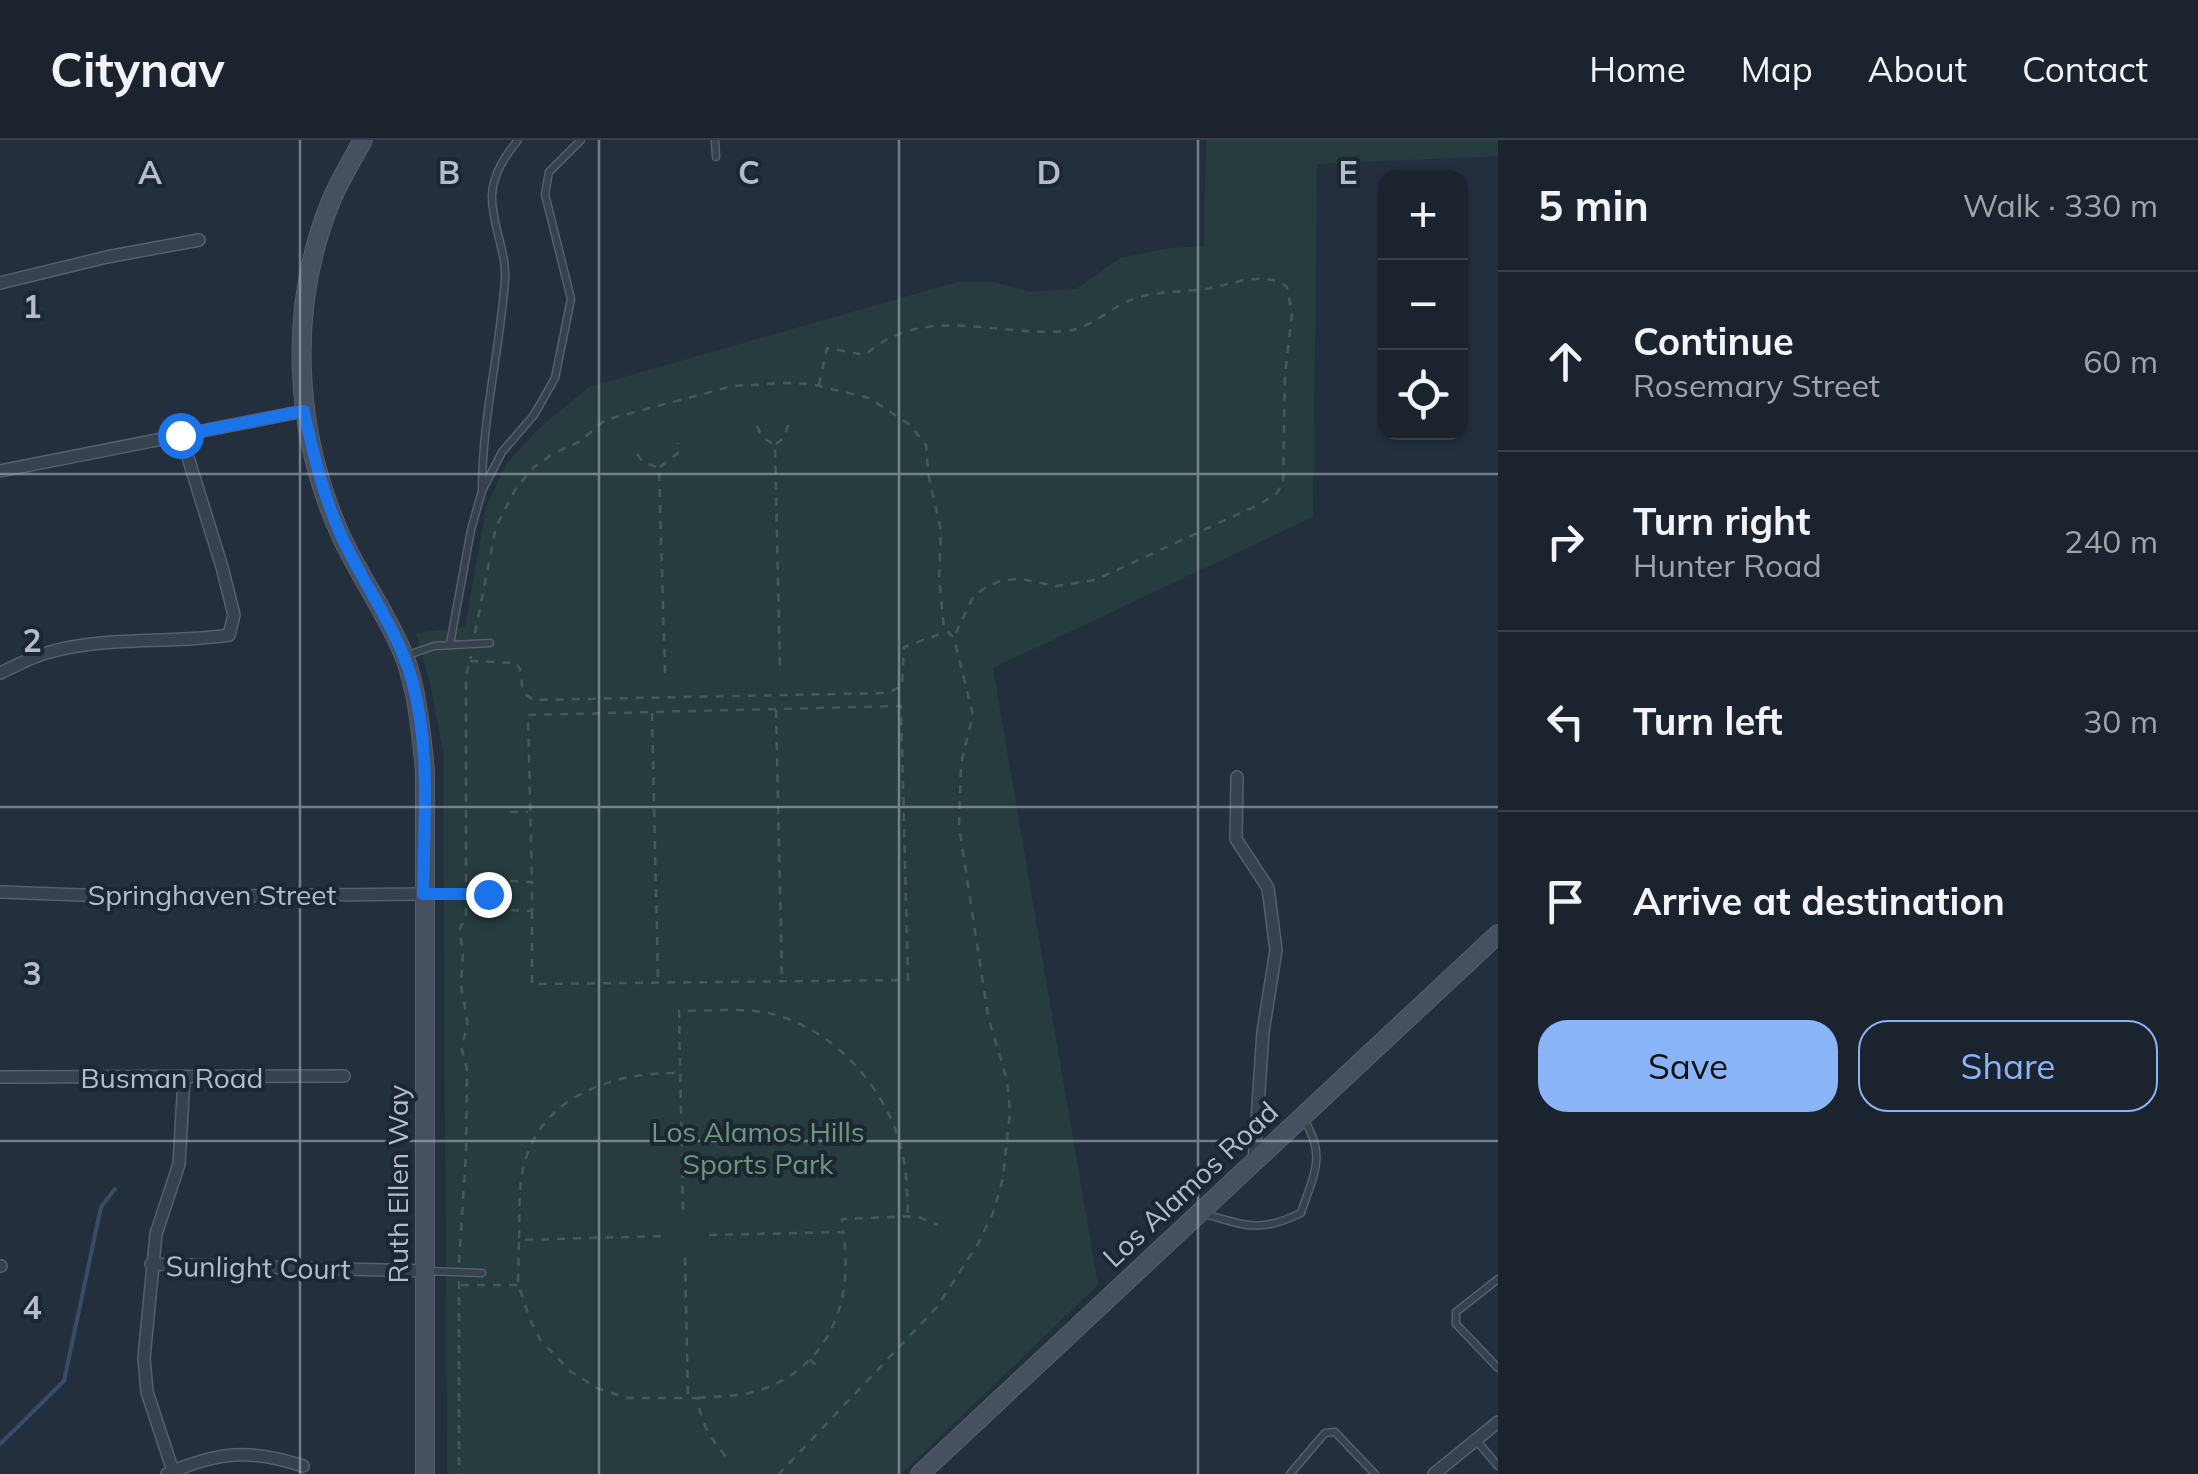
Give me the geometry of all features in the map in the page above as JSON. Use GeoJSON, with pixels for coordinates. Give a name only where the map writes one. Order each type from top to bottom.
{"type":"FeatureCollection","features":[{"type":"Feature","properties":{"kind":"street","name":"Ruth Ellen Way"},"geometry":{"type":"LineString","coordinates":[[363,140],[331,202],[313,262],[304,311],[301,366],[304,411],[322,489],[342,538],[404,656],[414,688],[425,771],[425,1474]]}},
{"type":"Feature","properties":{"kind":"street"},"geometry":{"type":"LineString","coordinates":[[0,283],[199,240]]}},
{"type":"Feature","properties":{"kind":"street"},"geometry":{"type":"LineString","coordinates":[[0,471],[304,411]]}},
{"type":"Feature","properties":{"kind":"street"},"geometry":{"type":"LineString","coordinates":[[0,673],[50,652],[118,642],[186,642],[229,635],[234,615],[180,435]]}},
{"type":"Feature","properties":{"kind":"street"},"geometry":{"type":"LineString","coordinates":[[1237,777],[1236,838],[1268,888],[1276,950],[1262,1032],[1254,1162]]}},
{"type":"Feature","properties":{"kind":"street","name":"Springhaven Street"},"geometry":{"type":"LineString","coordinates":[[0,892],[136,897],[423,894]]}},
{"type":"Feature","properties":{"kind":"street","name":"Los Alamos Road"},"geometry":{"type":"LineString","coordinates":[[920,1474],[1498,934]]}},
{"type":"Feature","properties":{"kind":"street","name":"Busman Road"},"geometry":{"type":"LineString","coordinates":[[0,1077],[344,1076]]}},
{"type":"Feature","properties":{"kind":"street"},"geometry":{"type":"LineString","coordinates":[[184,1079],[180,1164],[156,1234],[144,1358],[147,1392],[170,1473],[206,1458],[231,1454],[276,1457],[303,1466]]}},
{"type":"Feature","properties":{"kind":"street","name":"Sunlight Court"},"geometry":{"type":"LineString","coordinates":[[151,1264],[425,1271]]}},
{"type":"Feature","properties":{"kind":"street"},"geometry":{"type":"LineString","coordinates":[[1434,1474],[1498,1422]]}},
{"type":"Feature","properties":{"kind":"lane"},"geometry":{"type":"LineString","coordinates":[[482,491],[482,444],[506,275],[492,192],[503,158],[518,140]]}},
{"type":"Feature","properties":{"kind":"lane"},"geometry":{"type":"LineString","coordinates":[[450,644],[482,491],[502,452],[534,415],[555,378],[571,299],[544,194],[549,172],[581,140]]}},
{"type":"Feature","properties":{"kind":"lane"},"geometry":{"type":"LineString","coordinates":[[715,140],[716,157]]}},
{"type":"Feature","properties":{"kind":"lane"},"geometry":{"type":"LineString","coordinates":[[404,656],[450,644],[490,642]]}},
{"type":"Feature","properties":{"kind":"lane"},"geometry":{"type":"LineString","coordinates":[[423,894],[488,894]]}},
{"type":"Feature","properties":{"kind":"lane"},"geometry":{"type":"LineString","coordinates":[[1200,1212],[1253,1227],[1277,1224],[1301,1213],[1316,1166],[1316,1139],[1302,1117]]}},
{"type":"Feature","properties":{"kind":"lane"},"geometry":{"type":"LineString","coordinates":[[425,1271],[482,1273]]}},
{"type":"Feature","properties":{"kind":"lane"},"geometry":{"type":"LineString","coordinates":[[1498,1279],[1456,1312],[1456,1324],[1498,1368]]}},
{"type":"Feature","properties":{"kind":"lane"},"geometry":{"type":"LineString","coordinates":[[1290,1474],[1325,1433],[1335,1432],[1375,1474]]}},
{"type":"Feature","properties":{"kind":"lane"},"geometry":{"type":"LineString","coordinates":[[1475,1438],[1498,1466]]}},
{"type":"Feature","properties":{"kind":"path"},"geometry":{"type":"LineString","coordinates":[[819,386],[826,348],[865,355],[894,336],[944,325],[1067,331],[1146,296],[1255,279],[1278,281],[1287,287],[1292,314],[1285,375],[1283,483],[1276,494],[1094,580],[1056,586],[1021,579],[1003,580],[986,587],[973,597],[954,638]]}},
{"type":"Feature","properties":{"kind":"path"},"geometry":{"type":"LineString","coordinates":[[460,1474],[459,1272],[466,1152],[466,1069],[461,1046],[468,1026],[461,986],[463,950],[459,931],[466,916],[466,676],[496,528],[516,488],[534,467],[579,442],[605,420],[733,386],[782,383],[819,386],[869,398],[909,424],[926,445],[941,531],[940,606],[944,628],[954,638],[973,715],[961,764],[961,858],[988,1016],[1007,1080],[1010,1111],[1004,1178],[979,1242],[937,1307],[779,1474]]}},
{"type":"Feature","properties":{"kind":"path"},"geometry":{"type":"LineString","coordinates":[[775,445],[784,438],[788,425]]}},
{"type":"Feature","properties":{"kind":"path"},"geometry":{"type":"LineString","coordinates":[[758,426],[762,437],[775,445]]}},
{"type":"Feature","properties":{"kind":"path"},"geometry":{"type":"LineString","coordinates":[[659,468],[678,452],[678,443]]}},
{"type":"Feature","properties":{"kind":"path"},"geometry":{"type":"LineString","coordinates":[[775,445],[780,671]]}},
{"type":"Feature","properties":{"kind":"path"},"geometry":{"type":"LineString","coordinates":[[637,454],[643,462],[659,468]]}},
{"type":"Feature","properties":{"kind":"path"},"geometry":{"type":"LineString","coordinates":[[659,468],[664,673]]}},
{"type":"Feature","properties":{"kind":"path"},"geometry":{"type":"LineString","coordinates":[[470,660],[516,662],[523,692],[533,700],[888,693],[902,686],[904,646],[948,632]]}},
{"type":"Feature","properties":{"kind":"path"},"geometry":{"type":"LineString","coordinates":[[901,706],[908,980],[532,984],[528,714],[652,712],[901,706]]}},
{"type":"Feature","properties":{"kind":"path"},"geometry":{"type":"LineString","coordinates":[[776,709],[782,981]]}},
{"type":"Feature","properties":{"kind":"path"},"geometry":{"type":"LineString","coordinates":[[652,712],[658,982]]}},
{"type":"Feature","properties":{"kind":"path"},"geometry":{"type":"LineString","coordinates":[[510,812],[530,812]]}},
{"type":"Feature","properties":{"kind":"path"},"geometry":{"type":"LineString","coordinates":[[510,882],[532,882]]}},
{"type":"Feature","properties":{"kind":"path"},"geometry":{"type":"LineString","coordinates":[[511,910],[532,911]]}},
{"type":"Feature","properties":{"kind":"path"},"geometry":{"type":"LineString","coordinates":[[683,1210],[679,1011],[768,1013],[811,1030],[853,1063],[873,1086],[901,1145],[908,1217]]}},
{"type":"Feature","properties":{"kind":"path"},"geometry":{"type":"LineString","coordinates":[[680,1073],[636,1074],[600,1083],[579,1094],[547,1121],[528,1150],[523,1168],[519,1285],[541,1341],[584,1382],[628,1398],[738,1396],[766,1388],[784,1380],[810,1359],[828,1336],[844,1300],[847,1264],[842,1220],[916,1216],[938,1225]]}},
{"type":"Feature","properties":{"kind":"path"},"geometry":{"type":"LineString","coordinates":[[709,1235],[843,1232]]}},
{"type":"Feature","properties":{"kind":"path"},"geometry":{"type":"LineString","coordinates":[[519,1240],[661,1236]]}},
{"type":"Feature","properties":{"kind":"path"},"geometry":{"type":"LineString","coordinates":[[685,1258],[688,1398]]}},
{"type":"Feature","properties":{"kind":"path"},"geometry":{"type":"LineString","coordinates":[[459,1285],[519,1285]]}},
{"type":"Feature","properties":{"kind":"path"},"geometry":{"type":"LineString","coordinates":[[810,1359],[818,1368]]}},
{"type":"Feature","properties":{"kind":"path"},"geometry":{"type":"LineString","coordinates":[[698,1398],[699,1412],[710,1438],[731,1462]]}},
{"type":"Feature","properties":{"kind":"green space","name":"Los Alamos Hills Sports Park"},"geometry":{"type":"Polygon","coordinates":[[[1206,140],[1498,140],[1498,156],[1317,164],[1313,517],[993,668],[1098,1285],[901,1474],[447,1474],[443,751],[416,633],[465,627],[486,507],[507,463],[538,429],[589,387],[957,282],[994,282],[1030,292],[1076,289],[1120,258],[1204,246],[1206,140]]]}},
{"type":"Feature","properties":{"kind":"waterway"},"geometry":{"type":"LineString","coordinates":[[0,1444],[64,1381],[101,1207],[115,1189]]}},
{"type":"Feature","properties":{"kind":"route"},"geometry":{"type":"LineString","coordinates":[[180,435],[304,411],[322,489],[342,538],[404,656],[412,682],[425,771],[423,894],[488,894]]}}]}
